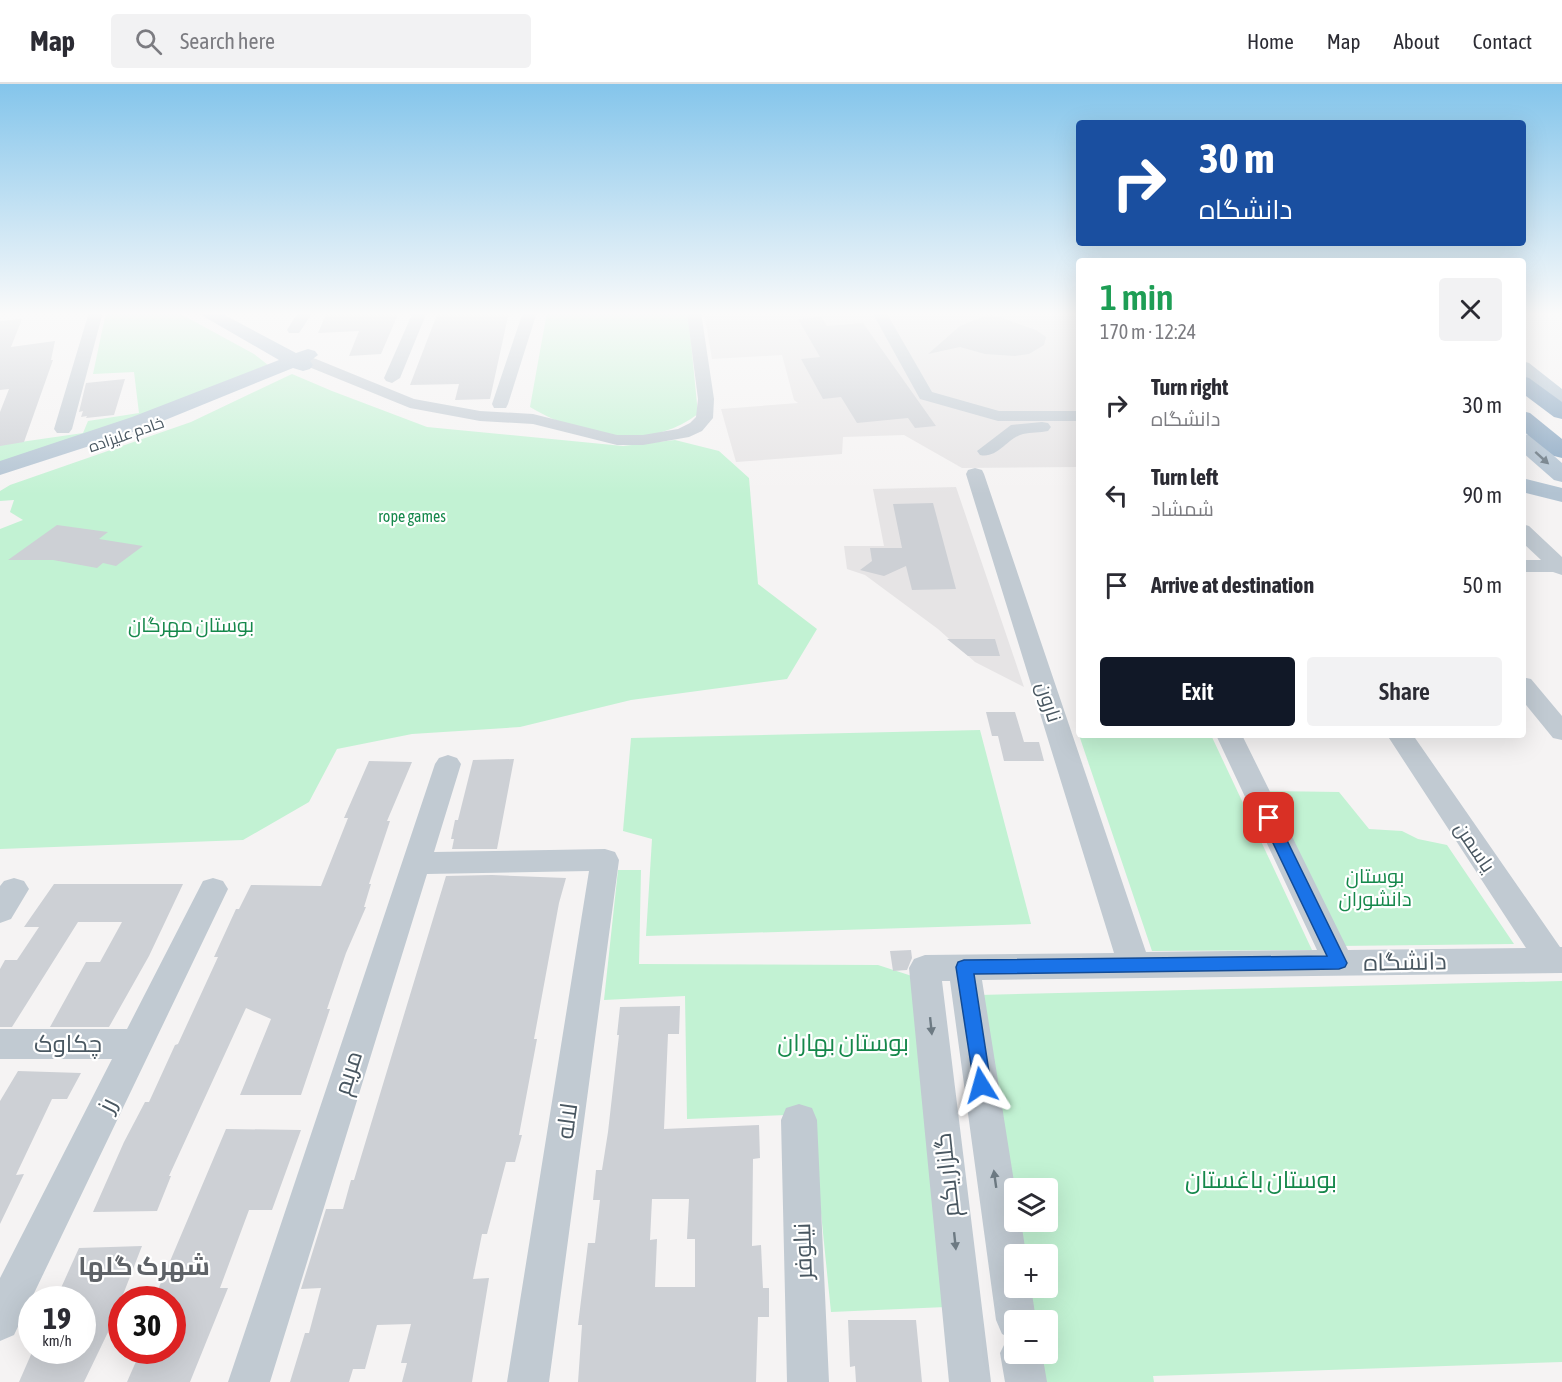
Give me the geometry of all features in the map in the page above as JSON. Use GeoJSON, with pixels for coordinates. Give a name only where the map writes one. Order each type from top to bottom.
{"type":"FeatureCollection","features":[{"type":"Feature","properties":{"kind":"highway"},"geometry":{"type":"LineString","coordinates":[[1526,385],[1562,412]]}},
{"type":"Feature","properties":{"kind":"highway"},"geometry":{"type":"LineString","coordinates":[[1526,421],[1562,451]]}},
{"type":"Feature","properties":{"kind":"main road","name":"خادم علیزاده"},"geometry":{"type":"LineString","coordinates":[[0,468],[140,422],[272,373]]}},
{"type":"Feature","properties":{"kind":"main road","name":"خادم علیزاده"},"geometry":{"type":"LineString","coordinates":[[0,475],[148,428],[277,373]]}},
{"type":"Feature","properties":{"kind":"main road"},"geometry":{"type":"LineString","coordinates":[[1529,373],[1562,399]]}},
{"type":"Feature","properties":{"kind":"main road"},"geometry":{"type":"LineString","coordinates":[[1543,373],[1562,386]]}},
{"type":"Feature","properties":{"kind":"main road"},"geometry":{"type":"LineString","coordinates":[[1526,444],[1562,476]]}},
{"type":"Feature","properties":{"kind":"main road"},"geometry":{"type":"LineString","coordinates":[[1526,486],[1562,495]]}},
{"type":"Feature","properties":{"kind":"street"},"geometry":{"type":"LineString","coordinates":[[63,429],[79,373]]}},
{"type":"Feature","properties":{"kind":"street"},"geometry":{"type":"LineString","coordinates":[[336,373],[410,403],[480,416],[533,419],[617,440],[643,440],[683,433],[696,426],[704,418],[706,399],[702,373]]}},
{"type":"Feature","properties":{"kind":"street"},"geometry":{"type":"LineString","coordinates":[[392,378],[394,373]]}},
{"type":"Feature","properties":{"kind":"street"},"geometry":{"type":"LineString","coordinates":[[500,404],[510,373]]}},
{"type":"Feature","properties":{"kind":"street"},"geometry":{"type":"LineString","coordinates":[[913,373],[926,395],[998,416],[1076,416]]}},
{"type":"Feature","properties":{"kind":"street"},"geometry":{"type":"LineString","coordinates":[[986,451],[1017,429],[1076,426]]}},
{"type":"Feature","properties":{"kind":"street","name":"نارون"},"geometry":{"type":"LineString","coordinates":[[975,474],[1134,965]]}},
{"type":"Feature","properties":{"kind":"street"},"geometry":{"type":"LineString","coordinates":[[1526,534],[1560,568]]}},
{"type":"Feature","properties":{"kind":"street"},"geometry":{"type":"LineString","coordinates":[[1526,566],[1560,568]]}},
{"type":"Feature","properties":{"kind":"street"},"geometry":{"type":"LineString","coordinates":[[1526,689],[1562,732]]}},
{"type":"Feature","properties":{"kind":"street"},"geometry":{"type":"LineString","coordinates":[[1230,738],[1339,963]]}},
{"type":"Feature","properties":{"kind":"street","name":"یاسمن"},"geometry":{"type":"LineString","coordinates":[[1402,738],[1556,960]]}},
{"type":"Feature","properties":{"kind":"street","name":"مریم"},"geometry":{"type":"LineString","coordinates":[[249,1382],[448,764]]}},
{"type":"Feature","properties":{"kind":"street","name":"لاله"},"geometry":{"type":"LineString","coordinates":[[416,862],[605,860],[528,1382]]}},
{"type":"Feature","properties":{"kind":"street","name":"رز"},"geometry":{"type":"LineString","coordinates":[[0,1321],[213,889]]}},
{"type":"Feature","properties":{"kind":"street","name":"دانشگاه"},"geometry":{"type":"LineString","coordinates":[[925,968],[1556,960]]}},
{"type":"Feature","properties":{"kind":"street"},"geometry":{"type":"LineString","coordinates":[[964,967],[1015,1310]]}},
{"type":"Feature","properties":{"kind":"street","name":"گلزار یکم"},"geometry":{"type":"LineString","coordinates":[[925,968],[970,1382]]}},
{"type":"Feature","properties":{"kind":"street","name":"چکاوک"},"geometry":{"type":"LineString","coordinates":[[0,1044],[137,1044]]}},
{"type":"Feature","properties":{"kind":"street","name":"نیلوفر"},"geometry":{"type":"LineString","coordinates":[[799,1120],[808,1382]]}},
{"type":"Feature","properties":{"kind":"street"},"geometry":{"type":"LineString","coordinates":[[1023,1364],[1026,1382]]}},
{"type":"Feature","properties":{"kind":"shaded area"},"geometry":{"type":"Polygon","coordinates":[[[787,373],[1076,373],[1076,467],[962,468],[904,435],[843,437],[842,454],[736,462],[721,409],[798,403],[794,400],[787,373]]]}},
{"type":"Feature","properties":{"kind":"shaded area"},"geometry":{"type":"Polygon","coordinates":[[[956,487],[1024,687],[975,662],[938,629],[865,575],[847,569],[844,546],[884,546],[873,489],[956,487]]]}},
{"type":"Feature","properties":{"kind":"green space"},"geometry":{"type":"Polygon","coordinates":[[[134,373],[249,373],[139,416],[0,463],[0,445],[83,433],[88,421],[139,413],[134,373]]]}},
{"type":"Feature","properties":{"kind":"green space"},"geometry":{"type":"Polygon","coordinates":[[[536,373],[694,373],[698,414],[679,426],[658,433],[614,436],[571,426],[530,407],[536,373]]]}},
{"type":"Feature","properties":{"kind":"green space","name":"بوستان مهرگان"},"geometry":{"type":"Polygon","coordinates":[[[292,374],[427,427],[623,446],[675,440],[719,451],[749,478],[758,584],[817,629],[787,679],[631,700],[520,727],[412,734],[337,749],[309,802],[243,840],[0,849],[0,529],[23,520],[10,512],[14,500],[0,501],[0,491],[10,485],[191,422],[292,374]]]}},
{"type":"Feature","properties":{"kind":"green space"},"geometry":{"type":"Polygon","coordinates":[[[980,730],[1031,924],[646,936],[652,839],[623,831],[631,738],[980,730]]]}},
{"type":"Feature","properties":{"kind":"green space"},"geometry":{"type":"Polygon","coordinates":[[[1080,738],[1212,738],[1312,950],[1152,951],[1080,738]]]}},
{"type":"Feature","properties":{"kind":"green space","name":"بوستان دانشوران"},"geometry":{"type":"Polygon","coordinates":[[[1265,791],[1339,792],[1369,829],[1402,831],[1418,839],[1447,845],[1514,944],[1338,946],[1265,791]]]}},
{"type":"Feature","properties":{"kind":"green space","name":"بوستان بهاران"},"geometry":{"type":"Polygon","coordinates":[[[618,870],[641,870],[639,964],[878,965],[915,977],[946,1307],[831,1312],[811,1114],[687,1119],[685,996],[604,1000],[618,870]]]}},
{"type":"Feature","properties":{"kind":"green space","name":"بوستان باغستان"},"geometry":{"type":"Polygon","coordinates":[[[1562,981],[1562,1362],[1153,1376],[1154,1382],[1040,1382],[1038,1364],[1058,1364],[1058,1310],[1029,1310],[1027,1298],[1058,1298],[1058,1244],[1018,1244],[1017,1232],[1058,1232],[1058,1178],[1012,1178],[979,995],[1562,981]]]}},
{"type":"Feature","properties":{"kind":"building"},"geometry":{"type":"Polygon","coordinates":[[[0,373],[49,373],[24,442],[0,446],[0,412],[9,389],[0,390],[0,373]]]}},
{"type":"Feature","properties":{"kind":"building"},"geometry":{"type":"Polygon","coordinates":[[[415,373],[496,373],[490,399],[455,400],[459,384],[410,385],[415,373]]]}},
{"type":"Feature","properties":{"kind":"building"},"geometry":{"type":"Polygon","coordinates":[[[808,373],[898,373],[936,426],[915,428],[908,418],[857,423],[841,397],[823,399],[808,373]]]}},
{"type":"Feature","properties":{"kind":"building"},"geometry":{"type":"Polygon","coordinates":[[[125,379],[114,415],[81,417],[83,411],[79,412],[86,383],[125,379]]]}},
{"type":"Feature","properties":{"kind":"building"},"geometry":{"type":"Polygon","coordinates":[[[933,503],[956,589],[912,590],[906,566],[884,576],[860,570],[872,561],[870,548],[902,548],[893,504],[933,503]]]}},
{"type":"Feature","properties":{"kind":"building"},"geometry":{"type":"Polygon","coordinates":[[[57,525],[108,532],[99,539],[143,546],[116,566],[103,563],[97,568],[53,560],[8,560],[57,525]]]}},
{"type":"Feature","properties":{"kind":"building"},"geometry":{"type":"Polygon","coordinates":[[[947,639],[995,639],[1000,656],[968,656],[947,639]]]}},
{"type":"Feature","properties":{"kind":"building"},"geometry":{"type":"Polygon","coordinates":[[[986,712],[1015,712],[1024,742],[1039,742],[1044,761],[1004,761],[998,736],[992,736],[986,712]]]}},
{"type":"Feature","properties":{"kind":"building"},"geometry":{"type":"Polygon","coordinates":[[[514,759],[497,849],[452,849],[454,839],[451,839],[455,820],[458,820],[473,760],[514,759]]]}},
{"type":"Feature","properties":{"kind":"building"},"geometry":{"type":"Polygon","coordinates":[[[369,761],[412,762],[387,821],[390,821],[369,884],[371,884],[364,907],[366,907],[346,953],[301,1095],[240,1095],[271,1019],[246,1008],[169,1176],[171,1176],[157,1211],[93,1212],[124,1142],[145,1102],[149,1102],[175,1045],[178,1044],[218,957],[214,957],[236,909],[239,909],[251,885],[321,886],[348,818],[344,818],[369,761]]]}},
{"type":"Feature","properties":{"kind":"building"},"geometry":{"type":"Polygon","coordinates":[[[446,876],[566,878],[559,903],[534,1039],[537,1039],[519,1135],[522,1135],[515,1162],[506,1162],[487,1234],[482,1234],[473,1279],[489,1278],[472,1382],[402,1382],[407,1363],[401,1363],[411,1324],[377,1325],[365,1369],[353,1369],[349,1382],[290,1382],[305,1333],[309,1333],[321,1288],[301,1289],[326,1209],[343,1209],[351,1180],[354,1180],[446,876]]]}},
{"type":"Feature","properties":{"kind":"building"},"geometry":{"type":"Polygon","coordinates":[[[54,884],[183,884],[149,956],[109,1027],[50,1027],[86,962],[100,962],[122,922],[78,922],[12,1027],[0,1027],[0,969],[5,960],[17,960],[39,927],[24,927],[54,884]]]}},
{"type":"Feature","properties":{"kind":"building"},"geometry":{"type":"Polygon","coordinates":[[[911,950],[912,958],[907,970],[893,971],[890,951],[911,950]]]}},
{"type":"Feature","properties":{"kind":"building"},"geometry":{"type":"Polygon","coordinates":[[[680,1006],[679,1034],[668,1034],[664,1129],[759,1125],[760,1158],[753,1159],[752,1246],[761,1245],[763,1288],[769,1288],[769,1317],[758,1317],[756,1382],[578,1382],[582,1325],[578,1325],[588,1243],[595,1243],[600,1200],[593,1200],[596,1170],[602,1170],[608,1132],[620,1007],[680,1006]],[[652,1199],[650,1240],[657,1239],[655,1287],[695,1287],[695,1239],[687,1239],[689,1199],[652,1199]]]}},
{"type":"Feature","properties":{"kind":"building"},"geometry":{"type":"Polygon","coordinates":[[[18,1071],[81,1073],[67,1099],[52,1099],[16,1175],[24,1174],[0,1224],[0,1101],[18,1071]]]}},
{"type":"Feature","properties":{"kind":"building"},"geometry":{"type":"Polygon","coordinates":[[[226,1129],[301,1130],[272,1210],[249,1210],[220,1288],[228,1288],[190,1382],[127,1382],[135,1364],[186,1364],[186,1286],[160,1286],[226,1129]]]}},
{"type":"Feature","properties":{"kind":"building"},"geometry":{"type":"Polygon","coordinates":[[[142,1246],[126,1286],[108,1286],[108,1332],[96,1357],[96,1286],[62,1286],[79,1248],[142,1246]]]}},
{"type":"Feature","properties":{"kind":"building"},"geometry":{"type":"Polygon","coordinates":[[[848,1320],[916,1320],[922,1382],[856,1382],[855,1366],[850,1367],[848,1320]]]}},
{"type":"Feature","properties":{"kind":"building"},"geometry":{"type":"Polygon","coordinates":[[[27,1364],[93,1364],[84,1382],[19,1382],[27,1364]]]}},
{"type":"Feature","properties":{"kind":"district","name":"شهرک گلها"},"geometry":{"type":"Point","coordinates":[144,1266]}},
{"type":"Feature","properties":{"kind":"route"},"geometry":{"type":"LineString","coordinates":[[981,1085],[964,967],[1339,963],[1269,818]]}},
{"type":"Feature","properties":{"kind":"park label","name":"rope games"},"geometry":{"type":"Point","coordinates":[412,516]}}]}
